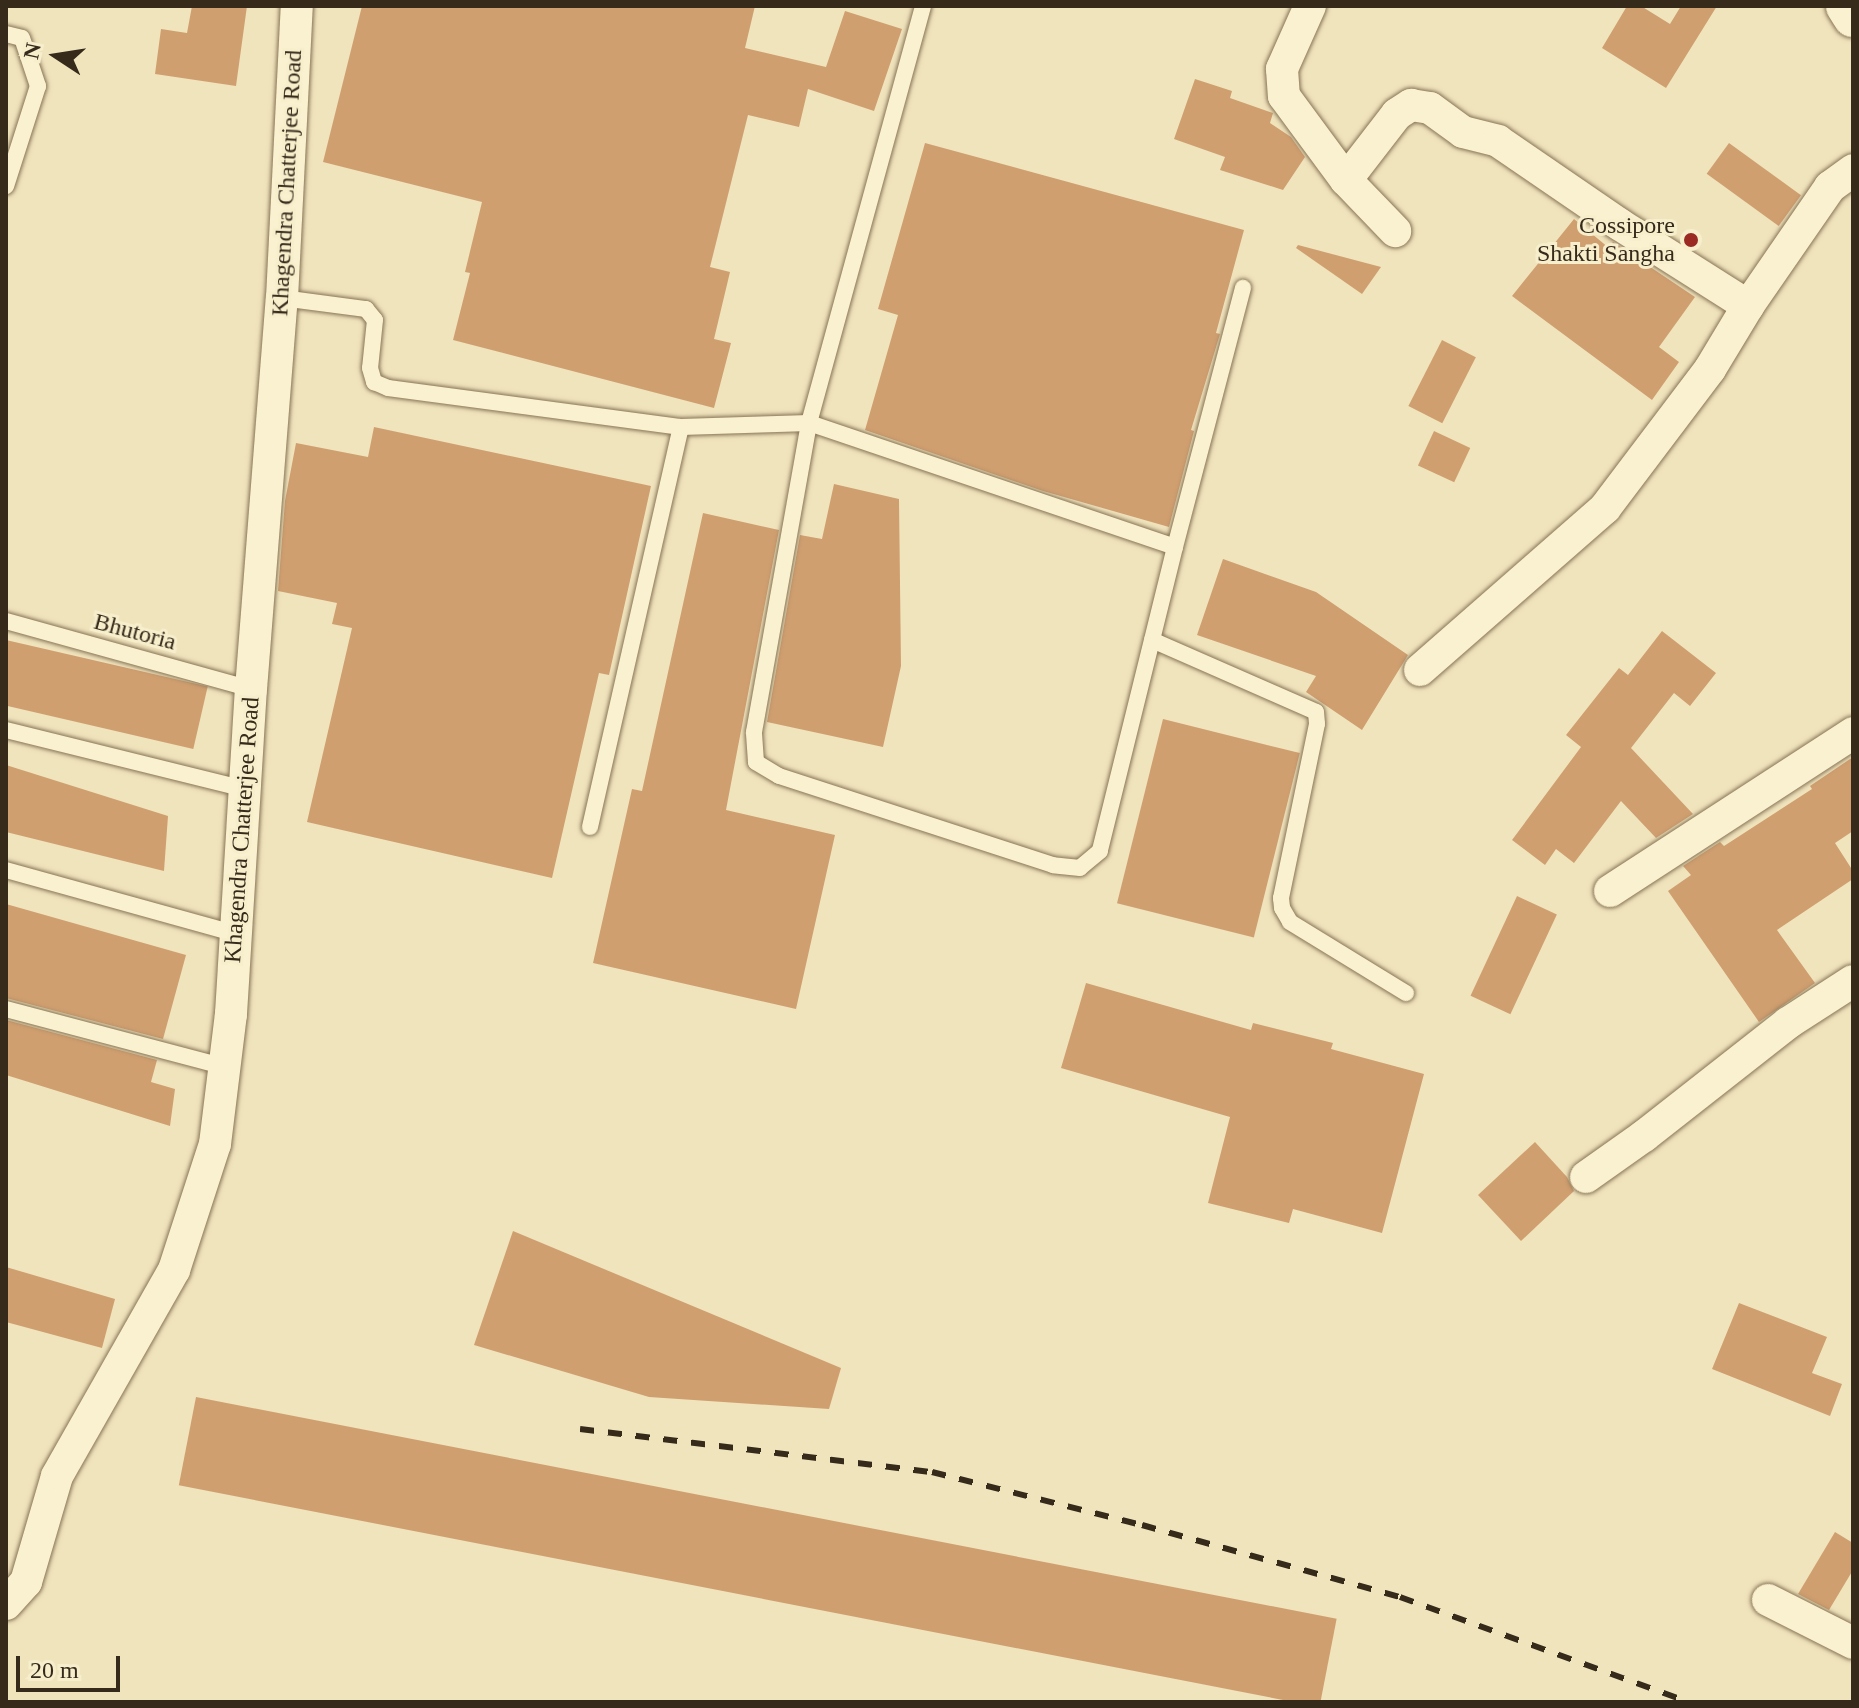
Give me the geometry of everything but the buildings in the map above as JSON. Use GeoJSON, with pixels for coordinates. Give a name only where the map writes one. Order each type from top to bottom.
{"type":"FeatureCollection","features":[{"type":"Feature","properties":{"kind":"street","name":"Khagendra Chatterjee Road"},"geometry":{"type":"LineString","coordinates":[[6,1604],[26,1582],[64,1464],[174,1270],[215,1144],[236,934],[251,689],[282,298],[297,6]]}},
{"type":"Feature","properties":{"kind":"street"},"geometry":{"type":"LineString","coordinates":[[1310,6],[1294,35],[1282,69],[1284,96],[1346,180],[1395,231]]}},
{"type":"Feature","properties":{"kind":"street"},"geometry":{"type":"LineString","coordinates":[[1846,6],[1853,17]]}},
{"type":"Feature","properties":{"kind":"street"},"geometry":{"type":"LineString","coordinates":[[1346,180],[1397,114],[1411,105],[1430,108],[1463,132],[1498,141],[1619,224],[1748,306]]}},
{"type":"Feature","properties":{"kind":"street"},"geometry":{"type":"LineString","coordinates":[[1420,670],[1605,508],[1710,369],[1748,306],[1830,187],[1853,170]]}},
{"type":"Feature","properties":{"kind":"street"},"geometry":{"type":"LineString","coordinates":[[1610,891],[1853,733]]}},
{"type":"Feature","properties":{"kind":"street"},"geometry":{"type":"LineString","coordinates":[[1586,1177],[1644,1136],[1788,1023],[1853,981]]}},
{"type":"Feature","properties":{"kind":"street"},"geometry":{"type":"LineString","coordinates":[[1768,1600],[1853,1643]]}},
{"type":"Feature","properties":{"kind":"lane"},"geometry":{"type":"LineString","coordinates":[[923,6],[809,423],[754,732],[756,762],[779,776],[1053,865],[1080,868],[1100,851],[1243,288]]}},
{"type":"Feature","properties":{"kind":"lane"},"geometry":{"type":"LineString","coordinates":[[6,34],[22,38],[38,86],[6,186]]}},
{"type":"Feature","properties":{"kind":"lane"},"geometry":{"type":"LineString","coordinates":[[282,298],[366,309],[375,320],[370,368],[374,382],[388,388],[681,427],[809,423],[1175,547]]}},
{"type":"Feature","properties":{"kind":"lane"},"geometry":{"type":"LineString","coordinates":[[590,827],[681,427]]}},
{"type":"Feature","properties":{"kind":"lane","name":"Bhutoria"},"geometry":{"type":"LineString","coordinates":[[6,621],[251,689]]}},
{"type":"Feature","properties":{"kind":"lane"},"geometry":{"type":"LineString","coordinates":[[1152,640],[1316,712],[1317,724],[1281,898],[1282,908],[1290,922],[1406,993]]}},
{"type":"Feature","properties":{"kind":"lane"},"geometry":{"type":"LineString","coordinates":[[6,730],[245,789]]}},
{"type":"Feature","properties":{"kind":"lane"},"geometry":{"type":"LineString","coordinates":[[6,870],[236,934]]}},
{"type":"Feature","properties":{"kind":"lane"},"geometry":{"type":"LineString","coordinates":[[6,1009],[225,1067]]}},
{"type":"Feature","properties":{"kind":"railway"},"geometry":{"type":"LineString","coordinates":[[580,1429],[932,1472],[1142,1525],[1400,1597],[1689,1702]]}},
{"type":"Feature","properties":{"kind":"place","name":"Cossipore Shakti Sangha"},"geometry":{"type":"Point","coordinates":[1691,240]}}]}
